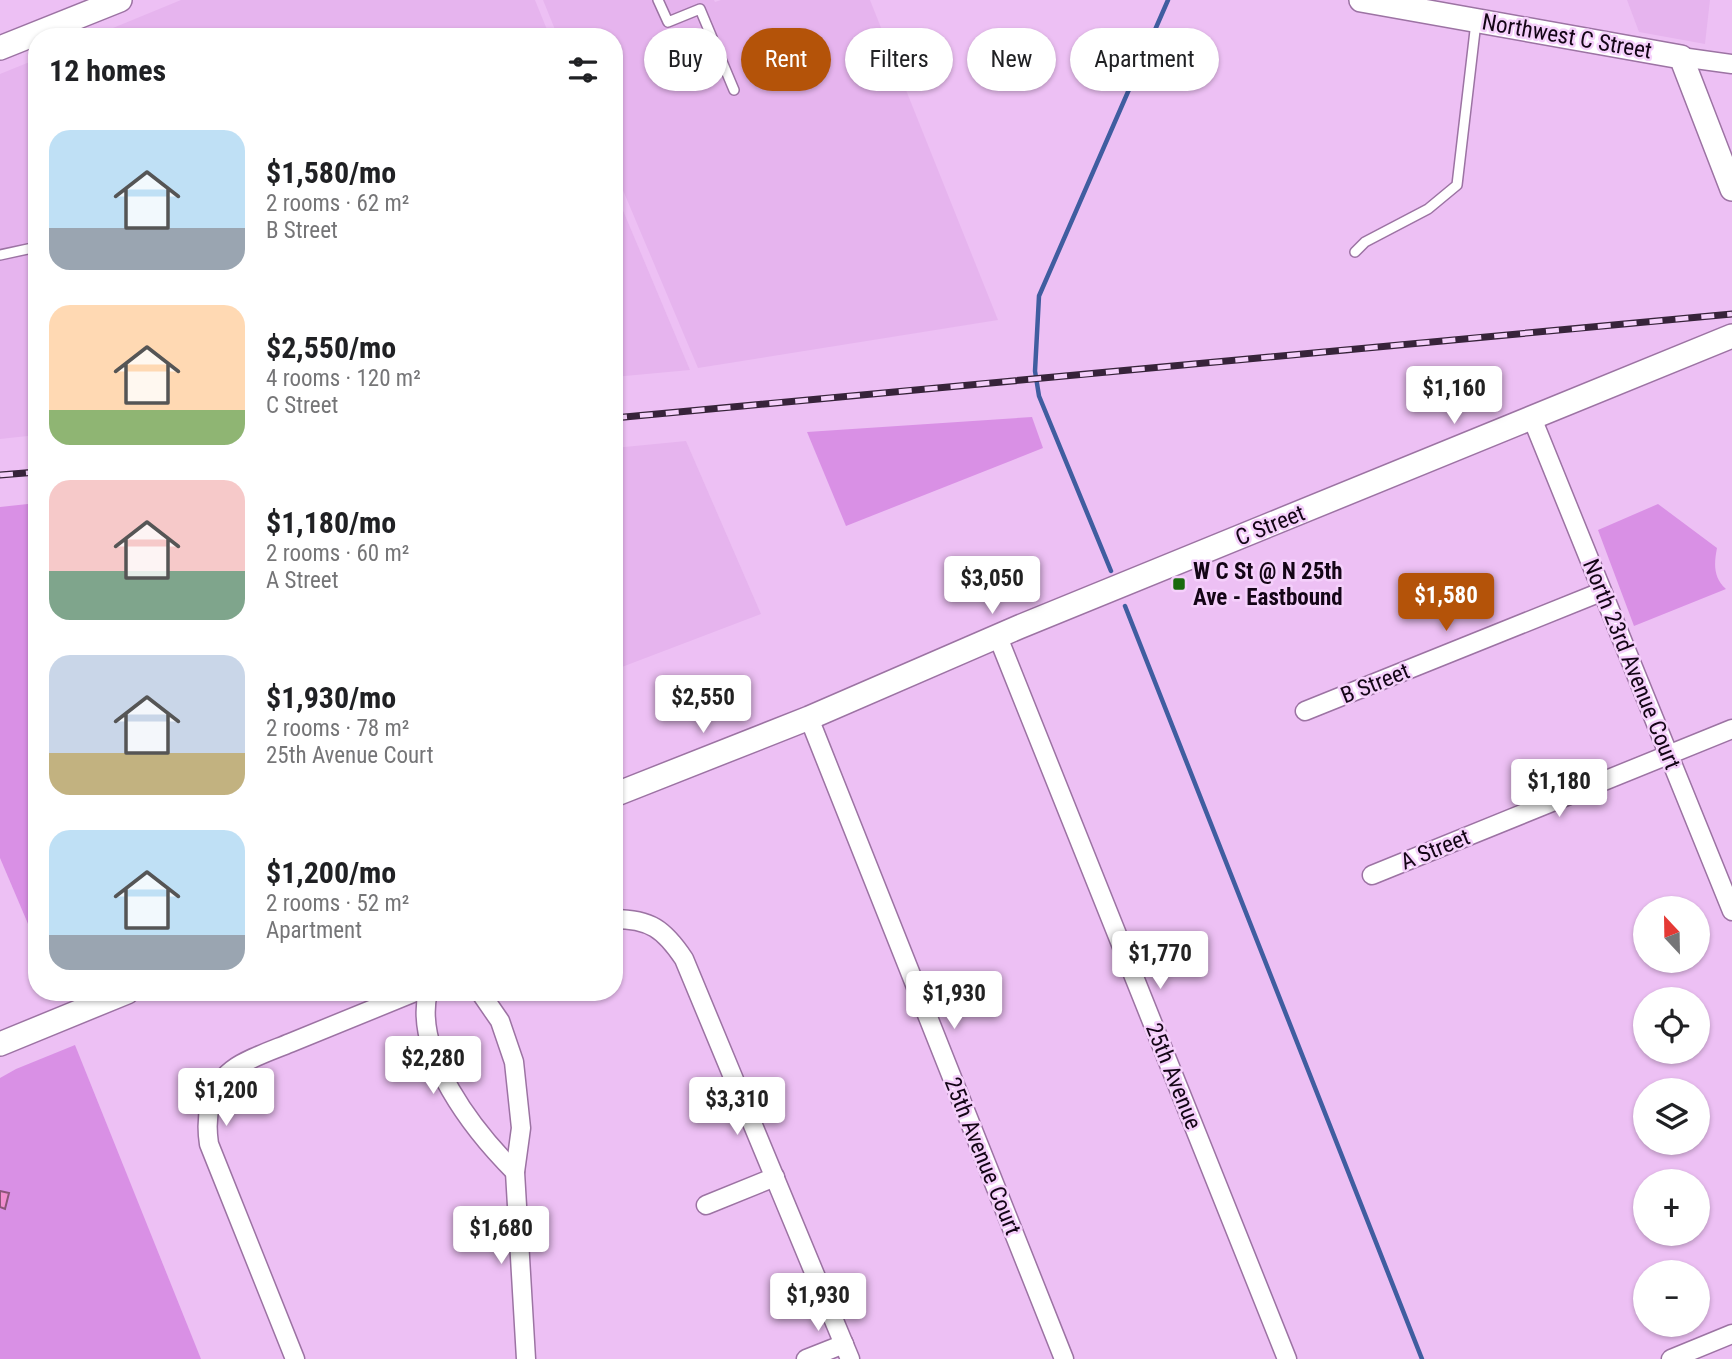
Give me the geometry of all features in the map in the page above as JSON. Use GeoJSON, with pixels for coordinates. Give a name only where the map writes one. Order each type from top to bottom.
{"type":"FeatureCollection","features":[{"type":"Feature","properties":{"kind":"street"},"geometry":{"type":"LineString","coordinates":[[50,28],[120,0]]}},
{"type":"Feature","properties":{"kind":"street","name":"Northwest C Street"},"geometry":{"type":"LineString","coordinates":[[1361,0],[1732,64]]}},
{"type":"Feature","properties":{"kind":"street"},"geometry":{"type":"LineString","coordinates":[[0,48],[28,37]]}},
{"type":"Feature","properties":{"kind":"street"},"geometry":{"type":"LineString","coordinates":[[1681,57],[1732,189]]}},
{"type":"Feature","properties":{"kind":"street","name":"C Street"},"geometry":{"type":"LineString","coordinates":[[623,791],[809,718],[998,637],[1732,336]]}},
{"type":"Feature","properties":{"kind":"street","name":"North 23rd Avenue Court"},"geometry":{"type":"LineString","coordinates":[[1532,418],[1732,911]]}},
{"type":"Feature","properties":{"kind":"street","name":"B Street"},"geometry":{"type":"LineString","coordinates":[[1305,711],[1601,592]]}},
{"type":"Feature","properties":{"kind":"street","name":"25th Avenue"},"geometry":{"type":"LineString","coordinates":[[998,637],[1287,1359]]}},
{"type":"Feature","properties":{"kind":"street","name":"25th Avenue Court"},"geometry":{"type":"LineString","coordinates":[[809,718],[1063,1359]]}},
{"type":"Feature","properties":{"kind":"street","name":"A Street"},"geometry":{"type":"LineString","coordinates":[[1372,875],[1732,729]]}},
{"type":"Feature","properties":{"kind":"street"},"geometry":{"type":"LineString","coordinates":[[623,919],[657,927],[672,941],[684,959],[847,1351],[806,1359]]}},
{"type":"Feature","properties":{"kind":"street"},"geometry":{"type":"LineString","coordinates":[[0,1044],[105,1001]]}},
{"type":"Feature","properties":{"kind":"street"},"geometry":{"type":"LineString","coordinates":[[295,1359],[209,1144],[206,1124],[208,1110],[216,1090],[232,1070],[268,1052],[393,1001]]}},
{"type":"Feature","properties":{"kind":"street"},"geometry":{"type":"LineString","coordinates":[[426,1001],[427,1030],[445,1080],[490,1146],[515,1172]]}},
{"type":"Feature","properties":{"kind":"street"},"geometry":{"type":"LineString","coordinates":[[486,1001],[500,1021],[514,1062],[521,1128],[515,1172],[526,1359]]}},
{"type":"Feature","properties":{"kind":"street"},"geometry":{"type":"LineString","coordinates":[[706,1205],[775,1177]]}},
{"type":"Feature","properties":{"kind":"street"},"geometry":{"type":"LineString","coordinates":[[1671,1359],[1732,1334]]}},
{"type":"Feature","properties":{"kind":"lane"},"geometry":{"type":"LineString","coordinates":[[658,0],[668,22],[700,9],[734,90]]}},
{"type":"Feature","properties":{"kind":"lane"},"geometry":{"type":"LineString","coordinates":[[1355,253],[1365,242],[1428,209],[1457,185],[1476,20]]}},
{"type":"Feature","properties":{"kind":"lane"},"geometry":{"type":"LineString","coordinates":[[0,255],[28,249]]}},
{"type":"Feature","properties":{"kind":"shaded area"},"geometry":{"type":"Polygon","coordinates":[[[181,0],[535,0],[546,28],[113,28],[181,0]]]}},
{"type":"Feature","properties":{"kind":"shaded area"},"geometry":{"type":"Polygon","coordinates":[[[543,0],[870,0],[881,28],[845,28],[845,91],[906,91],[998,320],[698,368],[623,190],[623,28],[554,28],[543,0]]]}},
{"type":"Feature","properties":{"kind":"shaded area"},"geometry":{"type":"Polygon","coordinates":[[[1627,0],[1710,0],[1705,44],[1639,32],[1627,0]]]}},
{"type":"Feature","properties":{"kind":"shaded area"},"geometry":{"type":"Polygon","coordinates":[[[28,63],[28,436],[0,439],[0,74],[28,63]]]}},
{"type":"Feature","properties":{"kind":"shaded area"},"geometry":{"type":"Polygon","coordinates":[[[623,210],[690,370],[623,376],[623,210]]]}},
{"type":"Feature","properties":{"kind":"shaded area"},"geometry":{"type":"Polygon","coordinates":[[[1032,417],[1043,448],[846,526],[807,432],[1032,417]]]}},
{"type":"Feature","properties":{"kind":"shaded area"},"geometry":{"type":"Polygon","coordinates":[[[686,441],[761,614],[623,667],[623,447],[686,441]]]}},
{"type":"Feature","properties":{"kind":"shaded area"},"geometry":{"type":"Polygon","coordinates":[[[28,504],[28,924],[0,858],[0,507],[28,504]]]}},
{"type":"Feature","properties":{"kind":"shaded area"},"geometry":{"type":"Polygon","coordinates":[[[1658,504],[1717,548],[1716,570],[1726,589],[1634,626],[1598,530],[1658,504]]]}},
{"type":"Feature","properties":{"kind":"shaded area"},"geometry":{"type":"Polygon","coordinates":[[[75,1045],[201,1359],[0,1359],[0,1078],[75,1045]]]}},
{"type":"Feature","properties":{"kind":"building"},"geometry":{"type":"Polygon","coordinates":[[[0,1191],[9,1193],[5,1209],[0,1207],[0,1191]]]}},
{"type":"Feature","properties":{"kind":"waterway"},"geometry":{"type":"LineString","coordinates":[[1111,571],[1039,396],[1035,371],[1039,296],[1168,0]]}},
{"type":"Feature","properties":{"kind":"waterway"},"geometry":{"type":"LineString","coordinates":[[1125,606],[1422,1359]]}},
{"type":"Feature","properties":{"kind":"railway"},"geometry":{"type":"LineString","coordinates":[[623,417],[1732,314]]}},
{"type":"Feature","properties":{"kind":"railway"},"geometry":{"type":"LineString","coordinates":[[0,475],[28,473]]}},
{"type":"Feature","properties":{"kind":"place","name":"W C St @ N 25th Ave - Eastbound"},"geometry":{"type":"Point","coordinates":[1179,584]}}]}
